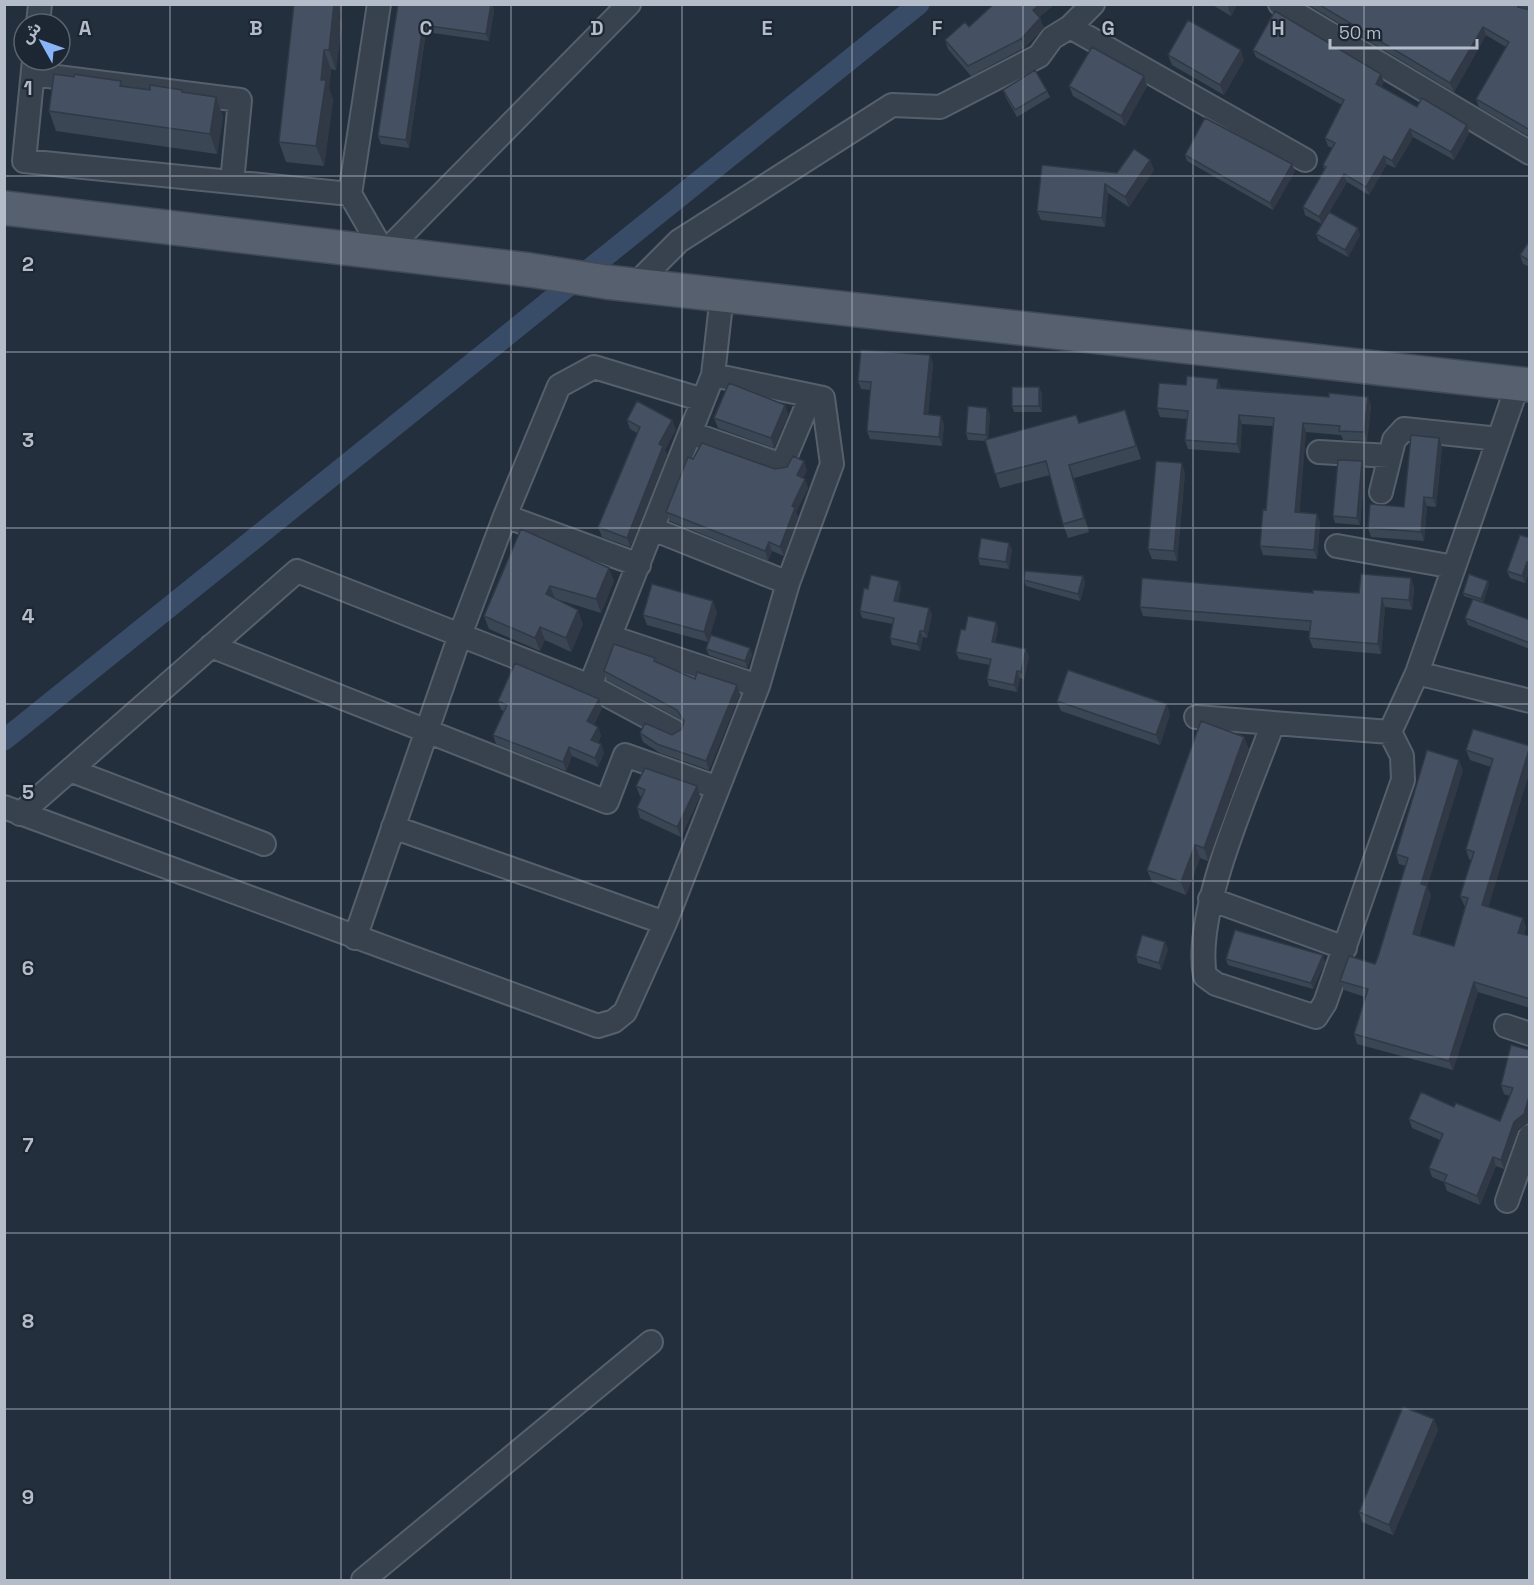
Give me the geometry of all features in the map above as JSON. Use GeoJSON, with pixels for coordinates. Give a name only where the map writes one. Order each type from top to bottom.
{"type":"FeatureCollection","features":[{"type":"Feature","properties":{"kind":"main road"},"geometry":{"type":"LineString","coordinates":[[4,208],[384,252],[621,284],[1524,385]]}},
{"type":"Feature","properties":{"kind":"street"},"geometry":{"type":"LineString","coordinates":[[379,4],[350,194],[384,252],[629,4]]}},
{"type":"Feature","properties":{"kind":"street"},"geometry":{"type":"LineString","coordinates":[[621,284],[679,241],[892,105],[940,107],[1039,56],[1052,38],[1070,27],[1093,4]]}},
{"type":"Feature","properties":{"kind":"street"},"geometry":{"type":"LineString","coordinates":[[1280,4],[1530,153]]}},
{"type":"Feature","properties":{"kind":"street"},"geometry":{"type":"LineString","coordinates":[[1070,27],[1305,160]]}},
{"type":"Feature","properties":{"kind":"street"},"geometry":{"type":"LineString","coordinates":[[33,72],[24,160],[350,194]]}},
{"type":"Feature","properties":{"kind":"street"},"geometry":{"type":"LineString","coordinates":[[65,72],[240,100],[232,182]]}},
{"type":"Feature","properties":{"kind":"street"},"geometry":{"type":"LineString","coordinates":[[590,686],[713,375],[722,295]]}},
{"type":"Feature","properties":{"kind":"street"},"geometry":{"type":"LineString","coordinates":[[355,938],[460,634],[505,516],[559,386],[594,368],[703,400]]}},
{"type":"Feature","properties":{"kind":"street"},"geometry":{"type":"LineString","coordinates":[[12,811],[598,1026],[614,1021],[625,1012],[665,923],[758,686],[788,583],[832,464],[823,398],[713,375]]}},
{"type":"Feature","properties":{"kind":"street"},"geometry":{"type":"LineString","coordinates":[[1390,732],[1418,673],[1499,439],[1524,385]]}},
{"type":"Feature","properties":{"kind":"street"},"geometry":{"type":"LineString","coordinates":[[690,433],[782,465],[811,396]]}},
{"type":"Feature","properties":{"kind":"street"},"geometry":{"type":"LineString","coordinates":[[1381,492],[1394,440],[1404,429],[1499,439]]}},
{"type":"Feature","properties":{"kind":"street"},"geometry":{"type":"LineString","coordinates":[[1319,452],[1390,456]]}},
{"type":"Feature","properties":{"kind":"street"},"geometry":{"type":"LineString","coordinates":[[505,516],[639,565]]}},
{"type":"Feature","properties":{"kind":"street"},"geometry":{"type":"LineString","coordinates":[[653,529],[788,583]]}},
{"type":"Feature","properties":{"kind":"street"},"geometry":{"type":"LineString","coordinates":[[1337,546],[1454,567]]}},
{"type":"Feature","properties":{"kind":"street"},"geometry":{"type":"LineString","coordinates":[[12,811],[70,770],[297,571],[590,686],[674,731]]}},
{"type":"Feature","properties":{"kind":"street"},"geometry":{"type":"LineString","coordinates":[[611,637],[758,686]]}},
{"type":"Feature","properties":{"kind":"street"},"geometry":{"type":"LineString","coordinates":[[212,646],[606,802],[625,755],[718,788]]}},
{"type":"Feature","properties":{"kind":"street"},"geometry":{"type":"LineString","coordinates":[[1418,673],[1530,701]]}},
{"type":"Feature","properties":{"kind":"street"},"geometry":{"type":"LineString","coordinates":[[1196,717],[1390,732]]}},
{"type":"Feature","properties":{"kind":"street"},"geometry":{"type":"LineString","coordinates":[[1274,723],[1210,899],[1203,964],[1205,976],[1216,984],[1316,1017],[1325,1004],[1403,780],[1402,756],[1390,732]]}},
{"type":"Feature","properties":{"kind":"street"},"geometry":{"type":"LineString","coordinates":[[70,770],[264,844]]}},
{"type":"Feature","properties":{"kind":"street"},"geometry":{"type":"LineString","coordinates":[[393,827],[665,923]]}},
{"type":"Feature","properties":{"kind":"street"},"geometry":{"type":"LineString","coordinates":[[1210,899],[1345,948]]}},
{"type":"Feature","properties":{"kind":"street"},"geometry":{"type":"LineString","coordinates":[[1506,1026],[1530,1034]]}},
{"type":"Feature","properties":{"kind":"street"},"geometry":{"type":"LineString","coordinates":[[1507,1201],[1530,1136]]}},
{"type":"Feature","properties":{"kind":"street"},"geometry":{"type":"LineString","coordinates":[[363,1581],[651,1342]]}},
{"type":"Feature","properties":{"kind":"building"},"geometry":{"type":"Polygon","coordinates":[[[294,4],[334,4],[329,50],[324,50],[321,80],[326,80],[316,146],[279,142],[294,4]]]}},
{"type":"Feature","properties":{"kind":"building"},"geometry":{"type":"Polygon","coordinates":[[[398,4],[491,4],[486,34],[423,25],[406,140],[378,136],[398,4]]]}},
{"type":"Feature","properties":{"kind":"building"},"geometry":{"type":"Polygon","coordinates":[[[994,4],[1040,4],[1033,10],[1040,18],[1021,39],[968,66],[945,40],[965,22],[969,27],[994,4]]]}},
{"type":"Feature","properties":{"kind":"building"},"geometry":{"type":"Polygon","coordinates":[[[1318,4],[1517,4],[1518,7],[1530,10],[1530,130],[1476,99],[1509,42],[1483,27],[1450,83],[1318,4]]]}},
{"type":"Feature","properties":{"kind":"building"},"geometry":{"type":"Polygon","coordinates":[[[1275,11],[1381,74],[1376,84],[1417,107],[1422,98],[1467,125],[1451,152],[1410,129],[1392,161],[1384,156],[1366,187],[1344,174],[1319,217],[1303,207],[1326,167],[1323,165],[1335,143],[1325,138],[1344,100],[1253,50],[1275,11]]]}},
{"type":"Feature","properties":{"kind":"building"},"geometry":{"type":"Polygon","coordinates":[[[1188,20],[1241,50],[1220,85],[1168,55],[1188,20]]]}},
{"type":"Feature","properties":{"kind":"building"},"geometry":{"type":"Polygon","coordinates":[[[1092,47],[1144,76],[1121,116],[1069,86],[1092,47]]]}},
{"type":"Feature","properties":{"kind":"building"},"geometry":{"type":"Polygon","coordinates":[[[1035,70],[1047,91],[1015,110],[1003,90],[1035,70]]]}},
{"type":"Feature","properties":{"kind":"building"},"geometry":{"type":"Polygon","coordinates":[[[54,74],[74,77],[75,74],[121,81],[120,86],[150,90],[150,85],[216,97],[210,134],[49,111],[54,74]]]}},
{"type":"Feature","properties":{"kind":"building"},"geometry":{"type":"Polygon","coordinates":[[[1205,118],[1292,164],[1270,203],[1185,155],[1205,118]]]}},
{"type":"Feature","properties":{"kind":"building"},"geometry":{"type":"Polygon","coordinates":[[[1134,149],[1150,160],[1125,197],[1105,184],[1102,218],[1037,211],[1042,165],[1117,173],[1134,149]]]}},
{"type":"Feature","properties":{"kind":"building"},"geometry":{"type":"Polygon","coordinates":[[[1329,212],[1358,228],[1345,250],[1316,234],[1329,212]]]}},
{"type":"Feature","properties":{"kind":"building"},"geometry":{"type":"Polygon","coordinates":[[[1530,240],[1530,261],[1520,255],[1530,240]]]}},
{"type":"Feature","properties":{"kind":"building"},"geometry":{"type":"Polygon","coordinates":[[[861,350],[930,355],[924,414],[941,416],[939,437],[867,431],[871,382],[858,381],[861,350]]]}},
{"type":"Feature","properties":{"kind":"building"},"geometry":{"type":"Polygon","coordinates":[[[1187,376],[1218,379],[1217,388],[1329,397],[1329,393],[1368,397],[1364,432],[1339,431],[1340,426],[1303,423],[1295,512],[1317,514],[1314,550],[1260,546],[1263,509],[1266,510],[1274,418],[1239,415],[1237,444],[1185,440],[1188,411],[1157,408],[1159,383],[1186,385],[1187,376]]]}},
{"type":"Feature","properties":{"kind":"building"},"geometry":{"type":"Polygon","coordinates":[[[729,383],[785,405],[771,438],[714,418],[729,383]]]}},
{"type":"Feature","properties":{"kind":"building"},"geometry":{"type":"Polygon","coordinates":[[[1012,387],[1039,387],[1039,406],[1012,406],[1012,387]]]}},
{"type":"Feature","properties":{"kind":"building"},"geometry":{"type":"Polygon","coordinates":[[[637,401],[672,420],[659,444],[663,446],[627,538],[598,527],[640,427],[627,420],[637,401]]]}},
{"type":"Feature","properties":{"kind":"building"},"geometry":{"type":"Polygon","coordinates":[[[968,406],[987,408],[986,435],[966,433],[968,406]]]}},
{"type":"Feature","properties":{"kind":"building"},"geometry":{"type":"Polygon","coordinates":[[[1125,410],[1136,446],[1069,465],[1084,518],[1063,524],[1046,461],[995,474],[985,440],[1076,415],[1079,423],[1125,410]]]}},
{"type":"Feature","properties":{"kind":"building"},"geometry":{"type":"Polygon","coordinates":[[[1411,435],[1439,438],[1433,498],[1424,497],[1421,532],[1368,528],[1370,504],[1404,507],[1411,435]]]}},
{"type":"Feature","properties":{"kind":"building"},"geometry":{"type":"Polygon","coordinates":[[[702,443],[775,469],[787,467],[793,456],[804,461],[797,475],[805,479],[792,506],[795,508],[780,547],[769,542],[765,551],[666,512],[688,457],[693,459],[702,443]]]}},
{"type":"Feature","properties":{"kind":"building"},"geometry":{"type":"Polygon","coordinates":[[[1338,460],[1362,461],[1357,518],[1333,516],[1338,460]]]}},
{"type":"Feature","properties":{"kind":"building"},"geometry":{"type":"Polygon","coordinates":[[[1156,461],[1182,463],[1174,551],[1148,549],[1156,461]]]}},
{"type":"Feature","properties":{"kind":"building"},"geometry":{"type":"Polygon","coordinates":[[[521,529],[609,568],[596,599],[550,586],[546,594],[578,610],[566,638],[540,627],[535,638],[484,616],[521,529]]]}},
{"type":"Feature","properties":{"kind":"building"},"geometry":{"type":"Polygon","coordinates":[[[1520,535],[1530,538],[1530,563],[1527,562],[1522,576],[1507,571],[1520,535]]]}},
{"type":"Feature","properties":{"kind":"building"},"geometry":{"type":"Polygon","coordinates":[[[981,538],[1009,543],[1006,562],[978,558],[981,538]]]}},
{"type":"Feature","properties":{"kind":"building"},"geometry":{"type":"Polygon","coordinates":[[[1025,571],[1083,576],[1078,594],[1024,580],[1025,571]]]}},
{"type":"Feature","properties":{"kind":"building"},"geometry":{"type":"Polygon","coordinates":[[[1361,574],[1411,578],[1409,600],[1382,598],[1378,644],[1309,638],[1311,621],[1140,607],[1142,578],[1313,593],[1313,590],[1359,593],[1361,574]]]}},
{"type":"Feature","properties":{"kind":"building"},"geometry":{"type":"Polygon","coordinates":[[[1469,574],[1488,581],[1481,599],[1463,593],[1469,574]]]}},
{"type":"Feature","properties":{"kind":"building"},"geometry":{"type":"Polygon","coordinates":[[[871,575],[899,581],[894,601],[929,608],[924,631],[920,631],[917,644],[890,638],[894,618],[860,611],[864,588],[868,589],[871,575]]]}},
{"type":"Feature","properties":{"kind":"building"},"geometry":{"type":"Polygon","coordinates":[[[652,584],[713,601],[704,632],[643,615],[652,584]]]}},
{"type":"Feature","properties":{"kind":"building"},"geometry":{"type":"Polygon","coordinates":[[[1473,599],[1530,620],[1530,643],[1465,618],[1473,599]]]}},
{"type":"Feature","properties":{"kind":"building"},"geometry":{"type":"Polygon","coordinates":[[[968,616],[996,622],[992,642],[1026,649],[1021,672],[1017,671],[1014,685],[987,679],[991,659],[956,652],[961,629],[965,630],[968,616]]]}},
{"type":"Feature","properties":{"kind":"building"},"geometry":{"type":"Polygon","coordinates":[[[711,635],[750,648],[745,661],[706,649],[711,635]]]}},
{"type":"Feature","properties":{"kind":"building"},"geometry":{"type":"Polygon","coordinates":[[[614,644],[655,658],[654,661],[695,679],[697,672],[737,685],[706,761],[657,744],[640,733],[645,723],[672,735],[682,729],[684,721],[677,710],[604,671],[614,644]]]}},
{"type":"Feature","properties":{"kind":"building"},"geometry":{"type":"Polygon","coordinates":[[[515,663],[599,699],[587,721],[598,727],[591,740],[601,744],[595,758],[569,747],[563,762],[493,735],[507,705],[498,701],[515,663]]]}},
{"type":"Feature","properties":{"kind":"building"},"geometry":{"type":"Polygon","coordinates":[[[1068,670],[1167,704],[1156,735],[1057,701],[1068,670]]]}},
{"type":"Feature","properties":{"kind":"building"},"geometry":{"type":"Polygon","coordinates":[[[1201,721],[1244,737],[1204,848],[1195,845],[1181,882],[1147,870],[1201,721]]]}},
{"type":"Feature","properties":{"kind":"building"},"geometry":{"type":"Polygon","coordinates":[[[1473,729],[1530,746],[1482,905],[1523,918],[1518,933],[1530,936],[1530,999],[1474,982],[1449,1061],[1354,1034],[1368,989],[1340,981],[1349,956],[1375,964],[1378,957],[1408,858],[1396,854],[1427,750],[1459,760],[1421,884],[1427,886],[1413,934],[1454,946],[1468,898],[1460,896],[1474,852],[1466,849],[1493,759],[1466,750],[1473,729]]]}},
{"type":"Feature","properties":{"kind":"building"},"geometry":{"type":"Polygon","coordinates":[[[645,768],[697,786],[677,827],[637,808],[645,790],[636,786],[645,768]]]}},
{"type":"Feature","properties":{"kind":"building"},"geometry":{"type":"Polygon","coordinates":[[[1235,930],[1323,955],[1311,983],[1226,959],[1235,930]]]}},
{"type":"Feature","properties":{"kind":"building"},"geometry":{"type":"Polygon","coordinates":[[[1142,935],[1165,942],[1159,963],[1136,956],[1142,935]]]}},
{"type":"Feature","properties":{"kind":"building"},"geometry":{"type":"Polygon","coordinates":[[[1511,1045],[1530,1050],[1530,1093],[1524,1114],[1514,1122],[1501,1160],[1493,1157],[1477,1196],[1444,1182],[1447,1175],[1429,1168],[1443,1134],[1409,1119],[1421,1092],[1454,1107],[1456,1103],[1500,1121],[1513,1088],[1501,1085],[1511,1045]]]}},
{"type":"Feature","properties":{"kind":"building"},"geometry":{"type":"Polygon","coordinates":[[[1403,1407],[1434,1419],[1389,1525],[1359,1512],[1403,1407]]]}},
{"type":"Feature","properties":{"kind":"waterway"},"geometry":{"type":"LineString","coordinates":[[4,740],[919,4]]}}]}
